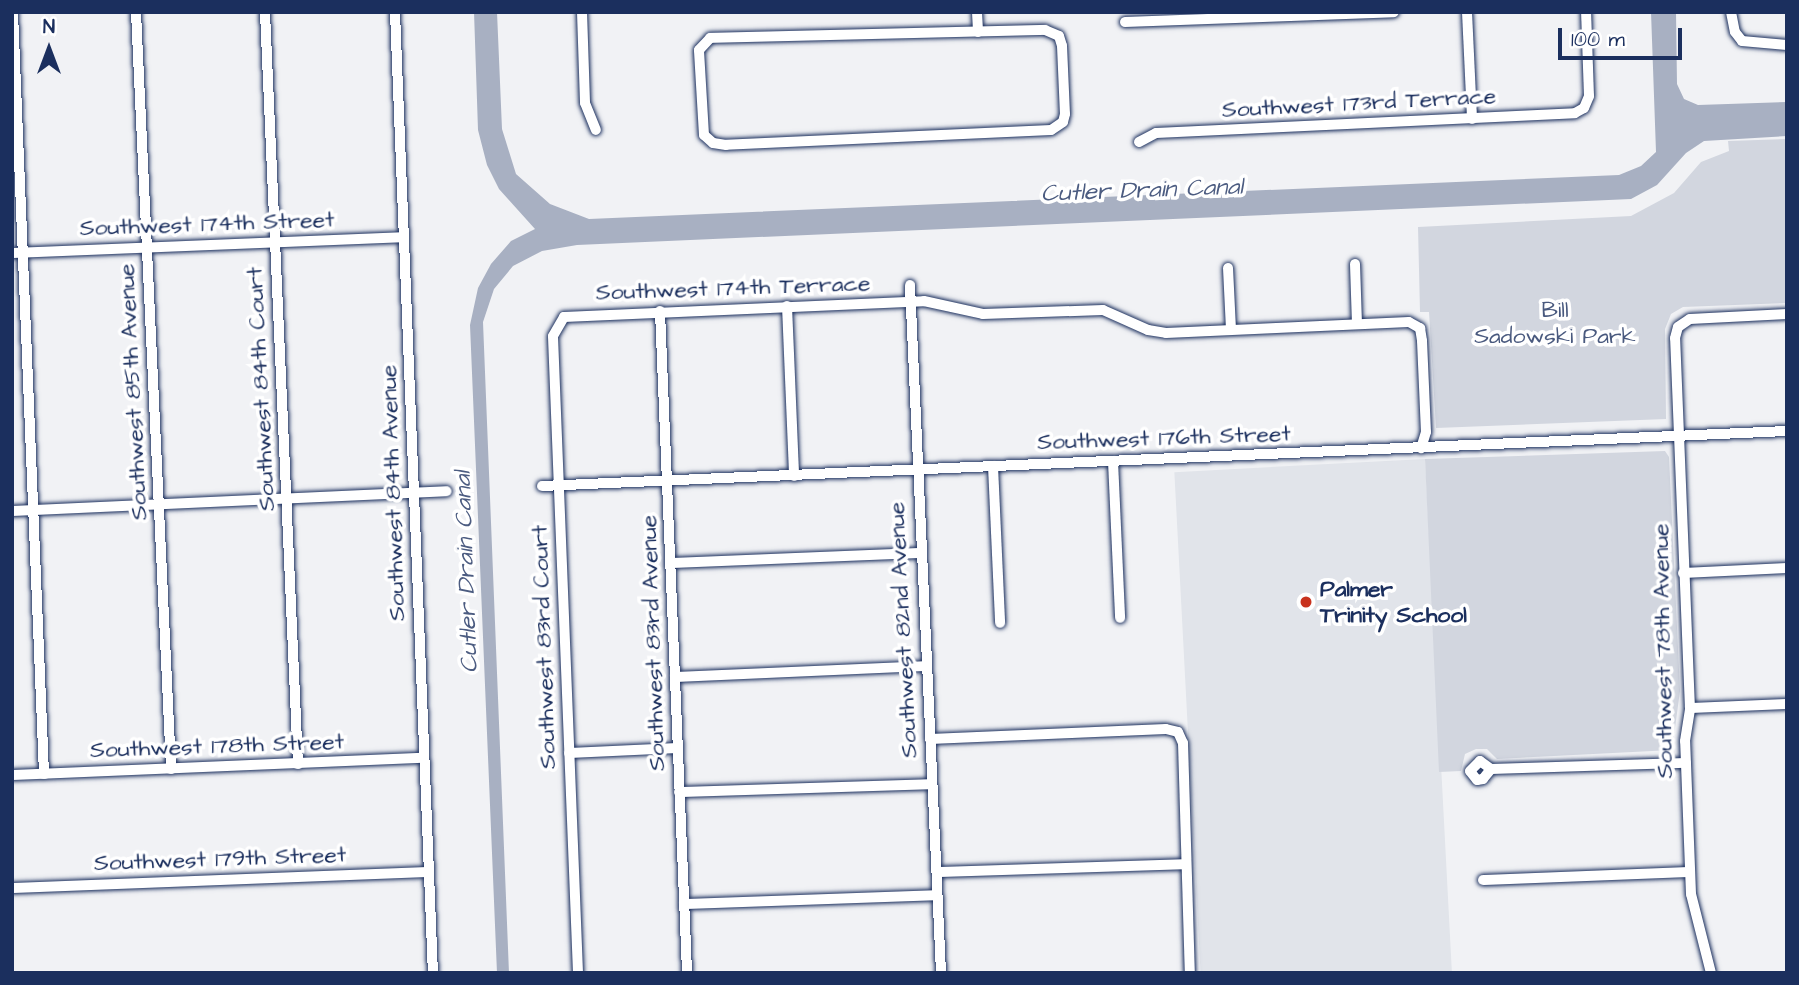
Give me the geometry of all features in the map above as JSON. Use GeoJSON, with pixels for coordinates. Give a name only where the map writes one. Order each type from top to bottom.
{"type":"FeatureCollection","features":[{"type":"Feature","properties":{"kind":"street"},"geometry":{"type":"LineString","coordinates":[[13,12],[17,253],[34,510],[44,774]]}},
{"type":"Feature","properties":{"kind":"street","name":"Southwest 85th Avenue"},"geometry":{"type":"LineString","coordinates":[[136,12],[171,769]]}},
{"type":"Feature","properties":{"kind":"street","name":"Southwest 84th Court"},"geometry":{"type":"LineString","coordinates":[[265,12],[298,764]]}},
{"type":"Feature","properties":{"kind":"street","name":"Southwest 84th Avenue"},"geometry":{"type":"LineString","coordinates":[[395,12],[433,973]]}},
{"type":"Feature","properties":{"kind":"street"},"geometry":{"type":"LineString","coordinates":[[582,12],[585,103],[596,130]]}},
{"type":"Feature","properties":{"kind":"street"},"geometry":{"type":"LineString","coordinates":[[978,12],[978,32]]}},
{"type":"Feature","properties":{"kind":"street"},"geometry":{"type":"LineString","coordinates":[[1125,22],[1219,16],[1394,12]]}},
{"type":"Feature","properties":{"kind":"street"},"geometry":{"type":"LineString","coordinates":[[1467,12],[1472,119]]}},
{"type":"Feature","properties":{"kind":"street","name":"Southwest 173rd Terrace"},"geometry":{"type":"LineString","coordinates":[[1139,142],[1156,133],[1472,119],[1582,110],[1589,96],[1586,12]]}},
{"type":"Feature","properties":{"kind":"street"},"geometry":{"type":"LineString","coordinates":[[1731,12],[1735,32],[1742,41],[1787,45]]}},
{"type":"Feature","properties":{"kind":"street"},"geometry":{"type":"LineString","coordinates":[[1045,30],[1059,36],[1065,114],[1060,125],[1047,131],[726,145],[708,141],[701,123],[699,50],[705,40],[727,36],[978,32],[1045,30]]}},
{"type":"Feature","properties":{"kind":"street","name":"Southwest 174th Street"},"geometry":{"type":"LineString","coordinates":[[17,253],[403,237]]}},
{"type":"Feature","properties":{"kind":"street"},"geometry":{"type":"LineString","coordinates":[[1355,264],[1357,324]]}},
{"type":"Feature","properties":{"kind":"street"},"geometry":{"type":"LineString","coordinates":[[1228,268],[1231,329]]}},
{"type":"Feature","properties":{"kind":"street","name":"Southwest 82nd Avenue"},"geometry":{"type":"LineString","coordinates":[[910,285],[916,470],[941,973]]}},
{"type":"Feature","properties":{"kind":"street","name":"Southwest 174th Terrace"},"geometry":{"type":"LineString","coordinates":[[559,321],[573,315],[910,301],[943,302],[983,314],[1103,310],[1157,332],[1357,324],[1418,325],[1426,432],[1421,448]]}},
{"type":"Feature","properties":{"kind":"street"},"geometry":{"type":"LineString","coordinates":[[787,306],[794,475]]}},
{"type":"Feature","properties":{"kind":"street","name":"Southwest 83rd Avenue"},"geometry":{"type":"LineString","coordinates":[[660,311],[687,973]]}},
{"type":"Feature","properties":{"kind":"street","name":"Southwest 78th Avenue"},"geometry":{"type":"LineString","coordinates":[[1711,973],[1693,903],[1690,872],[1686,763],[1690,708],[1677,436],[1678,327],[1690,319],[1787,314]]}},
{"type":"Feature","properties":{"kind":"street","name":"Southwest 83rd Court"},"geometry":{"type":"LineString","coordinates":[[559,321],[553,336],[578,973]]}},
{"type":"Feature","properties":{"kind":"street","name":"Southwest 176th Street"},"geometry":{"type":"LineString","coordinates":[[542,486],[1787,432]]}},
{"type":"Feature","properties":{"kind":"street"},"geometry":{"type":"LineString","coordinates":[[1113,461],[1120,618]]}},
{"type":"Feature","properties":{"kind":"street"},"geometry":{"type":"LineString","coordinates":[[993,466],[1000,623]]}},
{"type":"Feature","properties":{"kind":"street"},"geometry":{"type":"LineString","coordinates":[[12,510],[447,491]]}},
{"type":"Feature","properties":{"kind":"street"},"geometry":{"type":"LineString","coordinates":[[671,563],[920,553]]}},
{"type":"Feature","properties":{"kind":"street"},"geometry":{"type":"LineString","coordinates":[[1683,573],[1787,568]]}},
{"type":"Feature","properties":{"kind":"street"},"geometry":{"type":"LineString","coordinates":[[675,677],[925,666]]}},
{"type":"Feature","properties":{"kind":"street"},"geometry":{"type":"LineString","coordinates":[[1690,708],[1787,704]]}},
{"type":"Feature","properties":{"kind":"street"},"geometry":{"type":"LineString","coordinates":[[930,739],[1166,729],[1178,732],[1183,743],[1190,973]]}},
{"type":"Feature","properties":{"kind":"street"},"geometry":{"type":"LineString","coordinates":[[569,753],[678,748]]}},
{"type":"Feature","properties":{"kind":"street","name":"Southwest 178th Street"},"geometry":{"type":"LineString","coordinates":[[12,775],[424,758]]}},
{"type":"Feature","properties":{"kind":"street"},"geometry":{"type":"LineString","coordinates":[[1491,769],[1686,763]]}},
{"type":"Feature","properties":{"kind":"street"},"geometry":{"type":"LineString","coordinates":[[679,792],[932,783]]}},
{"type":"Feature","properties":{"kind":"street"},"geometry":{"type":"LineString","coordinates":[[937,872],[1186,864]]}},
{"type":"Feature","properties":{"kind":"street","name":"Southwest 179th Street"},"geometry":{"type":"LineString","coordinates":[[12,888],[429,872]]}},
{"type":"Feature","properties":{"kind":"street"},"geometry":{"type":"LineString","coordinates":[[1483,880],[1690,872]]}},
{"type":"Feature","properties":{"kind":"street"},"geometry":{"type":"LineString","coordinates":[[684,904],[937,895]]}},
{"type":"Feature","properties":{"kind":"shaded area","name":"Palmer Trinity School"},"geometry":{"type":"Polygon","coordinates":[[[1425,459],[1452,973],[1201,973],[1174,472],[1425,459]]]}},
{"type":"Feature","properties":{"kind":"green space","name":"Bill Sadowski Park"},"geometry":{"type":"Polygon","coordinates":[[[1787,139],[1787,303],[1683,307],[1671,314],[1665,329],[1666,419],[1436,428],[1429,312],[1420,312],[1418,227],[1631,216],[1674,193],[1701,162],[1729,151],[1728,141],[1787,139]]]}},
{"type":"Feature","properties":{"kind":"green space"},"geometry":{"type":"Polygon","coordinates":[[[1665,451],[1669,457],[1680,691],[1672,750],[1497,759],[1487,749],[1476,749],[1465,754],[1461,771],[1439,772],[1425,459],[1665,451]]]}},
{"type":"Feature","properties":{"kind":"water"},"geometry":{"type":"Polygon","coordinates":[[[474,12],[497,12],[502,129],[516,174],[550,204],[589,219],[1619,175],[1641,166],[1656,152],[1651,12],[1676,12],[1677,84],[1684,99],[1698,105],[1787,102],[1787,136],[1704,141],[1686,153],[1657,185],[1631,199],[577,245],[542,251],[513,266],[494,289],[483,322],[509,973],[497,973],[470,325],[478,288],[491,264],[511,241],[535,229],[499,189],[487,165],[478,130],[474,12]]]}},
{"type":"Feature","properties":{"kind":"place","name":"Palmer Trinity School"},"geometry":{"type":"Point","coordinates":[1306,602]}},
{"type":"Feature","properties":{"kind":"water label","name":"Cutler Drain Canal"},"geometry":{"type":"Point","coordinates":[1142,191]}},
{"type":"Feature","properties":{"kind":"water label","name":"Cutler Drain Canal"},"geometry":{"type":"Point","coordinates":[467,572]}}]}
